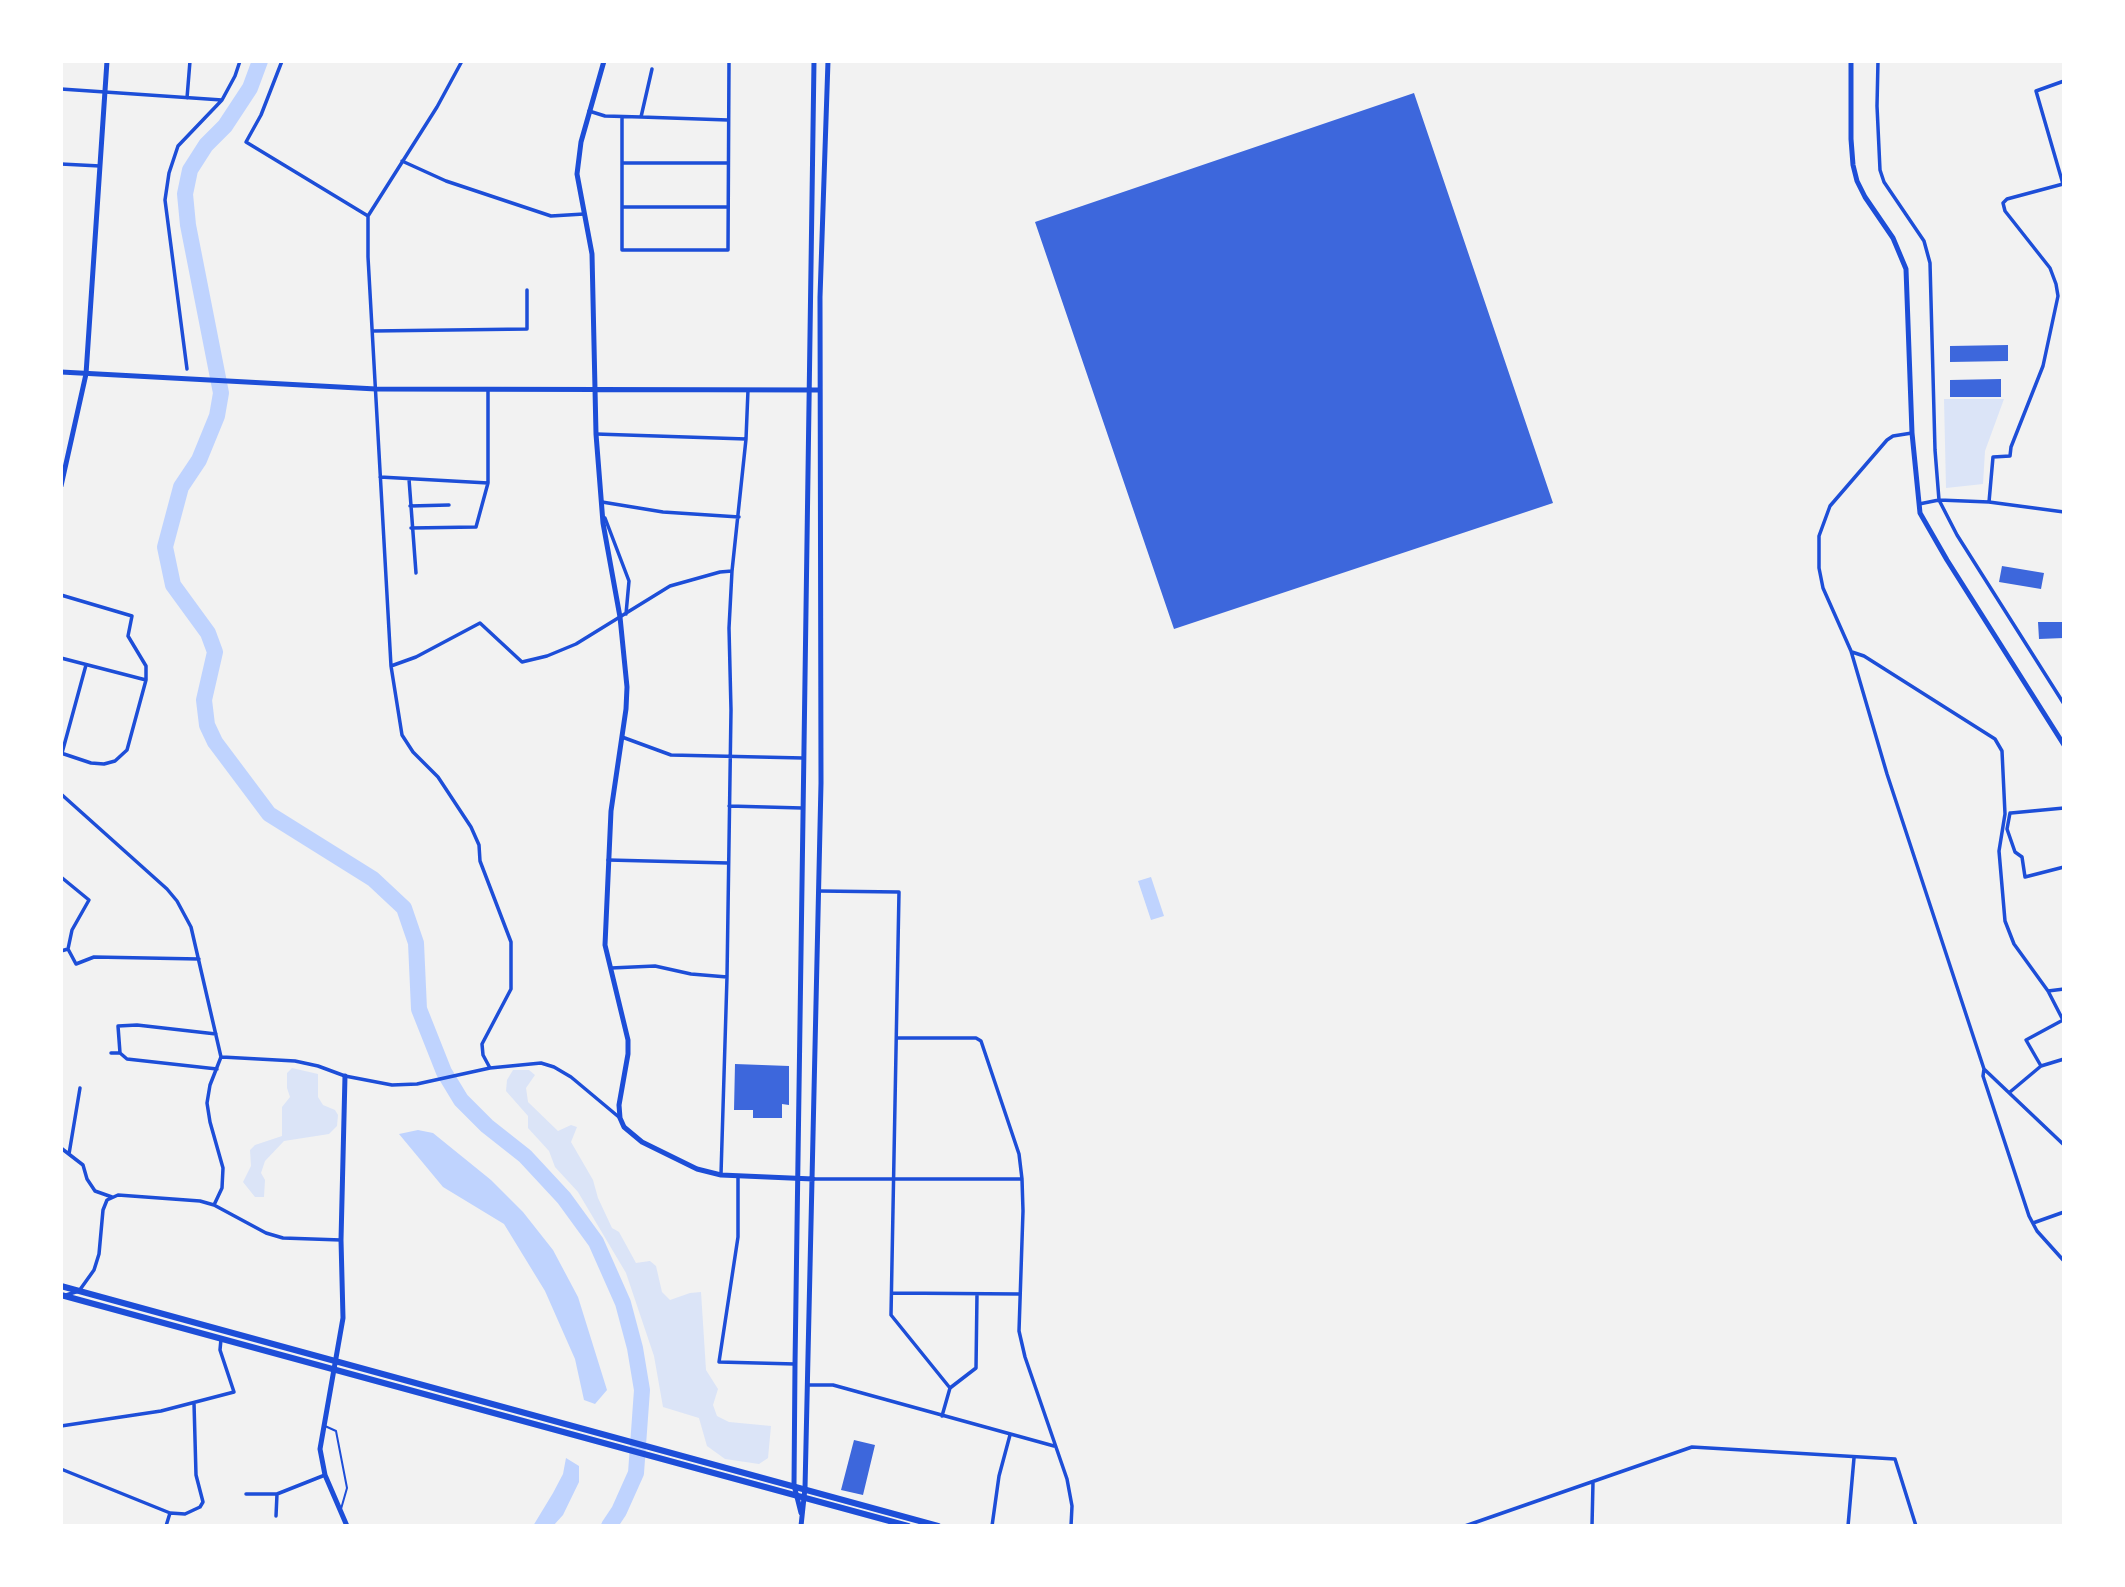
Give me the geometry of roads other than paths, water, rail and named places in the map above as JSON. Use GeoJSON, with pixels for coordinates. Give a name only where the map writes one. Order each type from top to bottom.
{"type":"FeatureCollection","features":[{"type":"Feature","properties":{"kind":"main road"},"geometry":{"type":"LineString","coordinates":[[61,1286],[335,1366],[654,1452],[794,1485],[939,1526]]}},
{"type":"Feature","properties":{"kind":"main road"},"geometry":{"type":"LineString","coordinates":[[63,1295],[335,1366]]}},
{"type":"Feature","properties":{"kind":"main road"},"geometry":{"type":"LineString","coordinates":[[654,1452],[796,1496],[908,1526]]}},
{"type":"Feature","properties":{"kind":"street"},"geometry":{"type":"LineString","coordinates":[[61,486],[86,374],[107,61]]}},
{"type":"Feature","properties":{"kind":"street"},"geometry":{"type":"LineString","coordinates":[[187,98],[190,61]]}},
{"type":"Feature","properties":{"kind":"street"},"geometry":{"type":"LineString","coordinates":[[187,369],[165,200],[169,173],[178,146],[222,100],[240,61]]}},
{"type":"Feature","properties":{"kind":"street"},"geometry":{"type":"LineString","coordinates":[[282,61],[261,115],[246,142],[368,216]]}},
{"type":"Feature","properties":{"kind":"street"},"geometry":{"type":"LineString","coordinates":[[462,61],[437,107],[368,216],[391,666],[402,735],[413,752],[438,777],[471,827],[479,845],[480,861],[511,942],[511,989],[482,1044],[490,1068]]}},
{"type":"Feature","properties":{"kind":"street"},"geometry":{"type":"LineString","coordinates":[[604,61],[577,163],[578,185],[592,254],[594,388],[603,513],[623,616],[627,687],[611,811],[605,945],[628,1040],[619,1105],[620,1118],[624,1127],[664,1154],[697,1170],[721,1175],[798,1179],[1023,1180]]}},
{"type":"Feature","properties":{"kind":"street"},"geometry":{"type":"LineString","coordinates":[[622,117],[622,250],[728,250],[729,61]]}},
{"type":"Feature","properties":{"kind":"street"},"geometry":{"type":"LineString","coordinates":[[802,1515],[794,1485],[805,758],[807,390],[814,61]]}},
{"type":"Feature","properties":{"kind":"street"},"geometry":{"type":"LineString","coordinates":[[801,1526],[805,1488],[819,891],[820,297],[828,61]]}},
{"type":"Feature","properties":{"kind":"street"},"geometry":{"type":"LineString","coordinates":[[1851,61],[1852,152],[1857,181],[1893,238],[1906,269],[1912,433],[1919,504],[1926,525],[2064,745]]}},
{"type":"Feature","properties":{"kind":"street"},"geometry":{"type":"LineString","coordinates":[[1878,61],[1880,170],[1884,182],[1924,241],[1930,263],[1939,500],[1957,535],[2064,704]]}},
{"type":"Feature","properties":{"kind":"street"},"geometry":{"type":"LineString","coordinates":[[641,117],[652,69]]}},
{"type":"Feature","properties":{"kind":"street"},"geometry":{"type":"LineString","coordinates":[[1989,502],[1993,457],[2010,456],[2011,447],[2043,366],[2058,296],[2049,268],[2005,211],[2003,204],[2007,199],[2063,184],[2036,91],[2064,81]]}},
{"type":"Feature","properties":{"kind":"street"},"geometry":{"type":"LineString","coordinates":[[61,89],[222,100]]}},
{"type":"Feature","properties":{"kind":"street"},"geometry":{"type":"LineString","coordinates":[[589,111],[605,116],[728,120]]}},
{"type":"Feature","properties":{"kind":"street"},"geometry":{"type":"LineString","coordinates":[[402,161],[446,181],[551,216],[584,214]]}},
{"type":"Feature","properties":{"kind":"street"},"geometry":{"type":"LineString","coordinates":[[622,163],[728,163]]}},
{"type":"Feature","properties":{"kind":"street"},"geometry":{"type":"LineString","coordinates":[[61,164],[100,166]]}},
{"type":"Feature","properties":{"kind":"street"},"geometry":{"type":"LineString","coordinates":[[622,207],[728,207]]}},
{"type":"Feature","properties":{"kind":"street"},"geometry":{"type":"LineString","coordinates":[[373,331],[527,329],[527,290]]}},
{"type":"Feature","properties":{"kind":"street"},"geometry":{"type":"LineString","coordinates":[[61,372],[376,389],[820,390]]}},
{"type":"Feature","properties":{"kind":"street"},"geometry":{"type":"LineString","coordinates":[[411,528],[476,527],[488,483],[488,390]]}},
{"type":"Feature","properties":{"kind":"street"},"geometry":{"type":"LineString","coordinates":[[721,1175],[729,863],[729,628],[732,571],[747,439],[748,390]]}},
{"type":"Feature","properties":{"kind":"street"},"geometry":{"type":"LineString","coordinates":[[1912,433],[1893,436],[1881,446],[1830,506],[1819,536],[1819,568],[1823,588],[1851,651],[1887,774],[1984,1069],[1983,1076],[2033,1223],[2050,1248],[2064,1261]]}},
{"type":"Feature","properties":{"kind":"street"},"geometry":{"type":"LineString","coordinates":[[596,434],[747,439]]}},
{"type":"Feature","properties":{"kind":"street"},"geometry":{"type":"LineString","coordinates":[[61,450],[70,452]]}},
{"type":"Feature","properties":{"kind":"street"},"geometry":{"type":"LineString","coordinates":[[380,477],[488,483]]}},
{"type":"Feature","properties":{"kind":"street"},"geometry":{"type":"LineString","coordinates":[[409,479],[416,573]]}},
{"type":"Feature","properties":{"kind":"street"},"geometry":{"type":"LineString","coordinates":[[1919,504],[1939,500],[1989,502],[2064,512]]}},
{"type":"Feature","properties":{"kind":"street"},"geometry":{"type":"LineString","coordinates":[[602,502],[663,512],[739,517]]}},
{"type":"Feature","properties":{"kind":"street"},"geometry":{"type":"LineString","coordinates":[[410,506],[449,505]]}},
{"type":"Feature","properties":{"kind":"street"},"geometry":{"type":"LineString","coordinates":[[603,513],[629,581],[623,616]]}},
{"type":"Feature","properties":{"kind":"street"},"geometry":{"type":"LineString","coordinates":[[391,666],[416,657],[480,624],[522,662],[547,656],[576,644],[670,586],[732,571]]}},
{"type":"Feature","properties":{"kind":"street"},"geometry":{"type":"LineString","coordinates":[[61,596],[132,616],[128,636],[146,666],[146,680],[127,750],[115,761],[104,764],[91,763],[62,753],[86,664]]}},
{"type":"Feature","properties":{"kind":"street"},"geometry":{"type":"LineString","coordinates":[[1851,651],[1864,656],[1995,738],[2003,751],[2007,829],[2015,852],[2022,857],[2025,877],[2064,867]]}},
{"type":"Feature","properties":{"kind":"street"},"geometry":{"type":"LineString","coordinates":[[61,658],[146,680]]}},
{"type":"Feature","properties":{"kind":"street"},"geometry":{"type":"LineString","coordinates":[[622,737],[671,755],[821,759]]}},
{"type":"Feature","properties":{"kind":"street"},"geometry":{"type":"LineString","coordinates":[[61,794],[177,901],[191,927],[221,1057],[207,1103],[209,1122],[223,1168],[222,1188],[214,1205]]}},
{"type":"Feature","properties":{"kind":"street"},"geometry":{"type":"LineString","coordinates":[[729,806],[804,808]]}},
{"type":"Feature","properties":{"kind":"street"},"geometry":{"type":"LineString","coordinates":[[2008,813],[2064,808]]}},
{"type":"Feature","properties":{"kind":"street"},"geometry":{"type":"LineString","coordinates":[[2008,813],[1999,851],[2005,921],[2014,944],[2048,991],[2063,1021],[2026,1040],[2041,1066]]}},
{"type":"Feature","properties":{"kind":"street"},"geometry":{"type":"LineString","coordinates":[[608,860],[729,863]]}},
{"type":"Feature","properties":{"kind":"street"},"geometry":{"type":"LineString","coordinates":[[61,877],[89,900],[72,930],[68,949],[76,964],[94,957],[199,959]]}},
{"type":"Feature","properties":{"kind":"street"},"geometry":{"type":"LineString","coordinates":[[819,891],[899,892],[891,1315],[950,1388]]}},
{"type":"Feature","properties":{"kind":"street"},"geometry":{"type":"LineString","coordinates":[[61,951],[68,949]]}},
{"type":"Feature","properties":{"kind":"street"},"geometry":{"type":"LineString","coordinates":[[609,968],[655,966],[691,974],[727,976]]}},
{"type":"Feature","properties":{"kind":"street"},"geometry":{"type":"LineString","coordinates":[[2048,991],[2064,989]]}},
{"type":"Feature","properties":{"kind":"street"},"geometry":{"type":"LineString","coordinates":[[120,1053],[118,1027],[137,1025],[216,1034]]}},
{"type":"Feature","properties":{"kind":"street"},"geometry":{"type":"LineString","coordinates":[[897,1038],[976,1038],[981,1041],[1019,1154],[1023,1180],[1020,1331],[1025,1357],[1066,1479],[1072,1506],[1071,1526]]}},
{"type":"Feature","properties":{"kind":"street"},"geometry":{"type":"LineString","coordinates":[[111,1053],[120,1053],[127,1059],[217,1069]]}},
{"type":"Feature","properties":{"kind":"street"},"geometry":{"type":"LineString","coordinates":[[221,1057],[295,1061],[345,1076],[392,1085],[436,1081],[490,1068],[541,1063],[554,1066],[571,1077],[620,1118]]}},
{"type":"Feature","properties":{"kind":"street"},"geometry":{"type":"LineString","coordinates":[[2009,1093],[2041,1066],[2064,1059]]}},
{"type":"Feature","properties":{"kind":"street"},"geometry":{"type":"LineString","coordinates":[[1984,1069],[2064,1145]]}},
{"type":"Feature","properties":{"kind":"street"},"geometry":{"type":"LineString","coordinates":[[345,1076],[341,1240],[343,1318],[320,1449],[325,1475],[347,1526]]}},
{"type":"Feature","properties":{"kind":"street"},"geometry":{"type":"LineString","coordinates":[[69,1154],[80,1088]]}},
{"type":"Feature","properties":{"kind":"street"},"geometry":{"type":"LineString","coordinates":[[61,1148],[83,1165],[87,1179],[95,1191],[112,1197],[124,1194],[200,1200],[266,1233],[283,1238],[341,1240]]}},
{"type":"Feature","properties":{"kind":"street"},"geometry":{"type":"LineString","coordinates":[[738,1176],[738,1237],[719,1362],[795,1364]]}},
{"type":"Feature","properties":{"kind":"street"},"geometry":{"type":"LineString","coordinates":[[63,1295],[79,1291],[94,1270],[99,1254],[103,1210],[112,1197]]}},
{"type":"Feature","properties":{"kind":"street"},"geometry":{"type":"LineString","coordinates":[[2033,1223],[2064,1212]]}},
{"type":"Feature","properties":{"kind":"street"},"geometry":{"type":"LineString","coordinates":[[892,1293],[1020,1294]]}},
{"type":"Feature","properties":{"kind":"street"},"geometry":{"type":"LineString","coordinates":[[942,1416],[950,1388],[976,1368],[977,1294]]}},
{"type":"Feature","properties":{"kind":"street"},"geometry":{"type":"LineString","coordinates":[[61,1426],[161,1411],[234,1392],[220,1350],[221,1338]]}},
{"type":"Feature","properties":{"kind":"street"},"geometry":{"type":"LineString","coordinates":[[806,1385],[833,1385],[1055,1447]]}},
{"type":"Feature","properties":{"kind":"street"},"geometry":{"type":"LineString","coordinates":[[61,1469],[170,1513],[185,1514],[200,1507],[204,1502],[196,1475],[194,1403]]}},
{"type":"Feature","properties":{"kind":"street"},"geometry":{"type":"LineString","coordinates":[[992,1526],[999,1476],[1010,1435]]}},
{"type":"Feature","properties":{"kind":"street"},"geometry":{"type":"LineString","coordinates":[[1465,1526],[1692,1447],[1895,1460],[1916,1526]]}},
{"type":"Feature","properties":{"kind":"street"},"geometry":{"type":"LineString","coordinates":[[1848,1526],[1854,1457]]}},
{"type":"Feature","properties":{"kind":"street"},"geometry":{"type":"LineString","coordinates":[[246,1494],[277,1494],[325,1475]]}},
{"type":"Feature","properties":{"kind":"street"},"geometry":{"type":"LineString","coordinates":[[1592,1526],[1593,1482]]}},
{"type":"Feature","properties":{"kind":"street"},"geometry":{"type":"LineString","coordinates":[[276,1516],[277,1494]]}},
{"type":"Feature","properties":{"kind":"street"},"geometry":{"type":"LineString","coordinates":[[166,1526],[170,1513]]}},
{"type":"Feature","properties":{"kind":"lane"},"geometry":{"type":"LineString","coordinates":[[324,1426],[336,1431],[347,1488],[341,1511]]}},
{"type":"Feature","properties":{"kind":"water"},"geometry":{"type":"Polygon","coordinates":[[[1151,877],[1164,916],[1151,920],[1138,881],[1151,877]]]}},
{"type":"Feature","properties":{"kind":"water"},"geometry":{"type":"Polygon","coordinates":[[[418,1130],[433,1133],[491,1180],[523,1212],[553,1250],[578,1297],[607,1390],[595,1404],[584,1400],[575,1359],[545,1291],[504,1224],[443,1187],[399,1134],[418,1130]]]}},
{"type":"Feature","properties":{"kind":"water"},"geometry":{"type":"Polygon","coordinates":[[[566,1458],[579,1466],[579,1482],[563,1515],[553,1526],[533,1526],[563,1474],[566,1458]]]}},
{"type":"Feature","properties":{"kind":"waterway"},"geometry":{"type":"LineString","coordinates":[[260,61],[250,88],[225,126],[206,145],[190,170],[185,194],[188,225],[221,393],[217,416],[199,460],[181,487],[165,547],[173,585],[208,633],[215,652],[204,700],[207,725],[215,742],[269,814],[373,879],[404,908],[416,943],[419,1009],[444,1072],[461,1100],[487,1126],[525,1156],[564,1198],[596,1242],[623,1303],[635,1348],[642,1390],[636,1473],[619,1511],[609,1526]]}}]}
